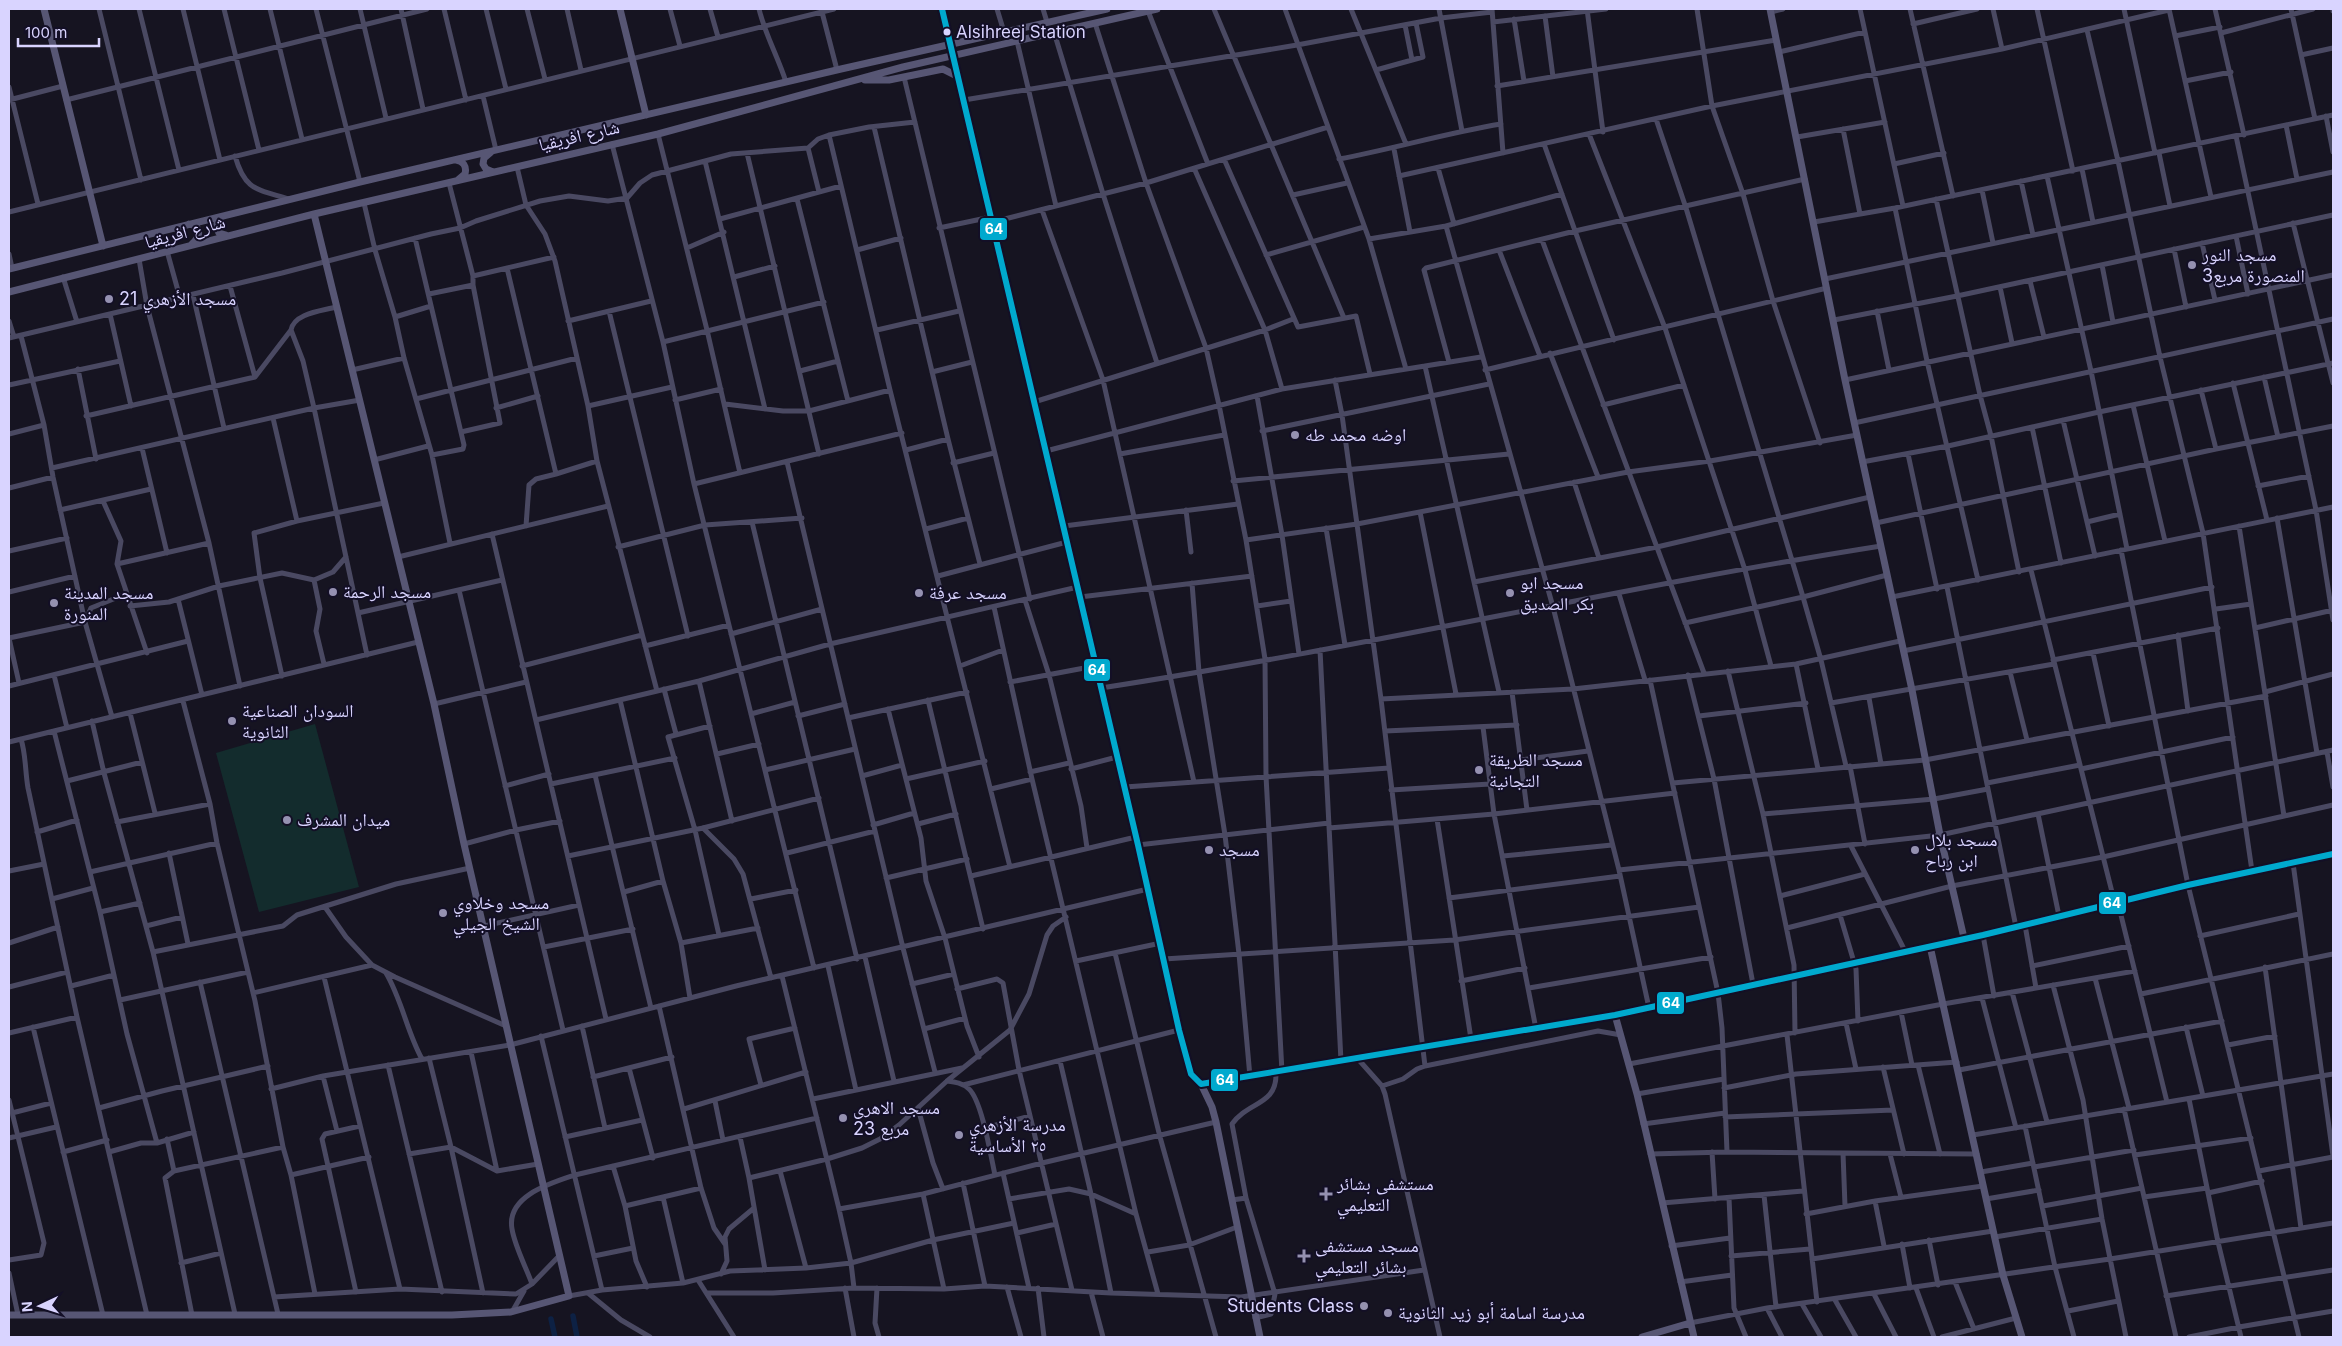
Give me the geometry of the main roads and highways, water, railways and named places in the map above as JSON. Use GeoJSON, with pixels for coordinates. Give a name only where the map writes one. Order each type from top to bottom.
{"type":"FeatureCollection","features":[{"type":"Feature","properties":{"kind":"waterway"},"geometry":{"type":"LineString","coordinates":[[573,1316],[577,1337]]}},
{"type":"Feature","properties":{"kind":"waterway"},"geometry":{"type":"LineString","coordinates":[[551,1319],[555,1337]]}},
{"type":"Feature","properties":{"kind":"place","name":"Alsihreej Station"},"geometry":{"type":"Point","coordinates":[947,32]}},
{"type":"Feature","properties":{"kind":"place","name":"مسجد النور المنصورة مربع3"},"geometry":{"type":"Point","coordinates":[2192,265]}},
{"type":"Feature","properties":{"kind":"place","name":"مسجد الأزهري 21"},"geometry":{"type":"Point","coordinates":[109,299]}},
{"type":"Feature","properties":{"kind":"place","name":"اوضه محمد طه"},"geometry":{"type":"Point","coordinates":[1295,435]}},
{"type":"Feature","properties":{"kind":"place","name":"مسجد الرحمة"},"geometry":{"type":"Point","coordinates":[333,592]}},
{"type":"Feature","properties":{"kind":"place","name":"مسجد عرفة"},"geometry":{"type":"Point","coordinates":[919,593]}},
{"type":"Feature","properties":{"kind":"place","name":"مسجد ابو بكر الصديق"},"geometry":{"type":"Point","coordinates":[1510,593]}},
{"type":"Feature","properties":{"kind":"place","name":"مسجد المدينة المنورة"},"geometry":{"type":"Point","coordinates":[54,603]}},
{"type":"Feature","properties":{"kind":"place","name":"السودان الصناعية الثانوية"},"geometry":{"type":"Point","coordinates":[232,721]}},
{"type":"Feature","properties":{"kind":"place","name":"مسجد الطريقة التجانية"},"geometry":{"type":"Point","coordinates":[1479,770]}},
{"type":"Feature","properties":{"kind":"place","name":"ميدان المشرف"},"geometry":{"type":"Point","coordinates":[287,820]}},
{"type":"Feature","properties":{"kind":"place","name":"مسجد"},"geometry":{"type":"Point","coordinates":[1209,850]}},
{"type":"Feature","properties":{"kind":"place","name":"مسجد بلال ابن رباح"},"geometry":{"type":"Point","coordinates":[1915,850]}},
{"type":"Feature","properties":{"kind":"place","name":"مسجد وخلاوي الشيخ الجيلي"},"geometry":{"type":"Point","coordinates":[443,913]}},
{"type":"Feature","properties":{"kind":"place","name":"مسجد الاهري مربع 23"},"geometry":{"type":"Point","coordinates":[843,1118]}},
{"type":"Feature","properties":{"kind":"place","name":"مدرسة الأزهري ٢٥ الأساسية"},"geometry":{"type":"Point","coordinates":[959,1135]}},
{"type":"Feature","properties":{"kind":"place","name":"مستشفى بشائر التعليمي"},"geometry":{"type":"Point","coordinates":[1326,1194]}},
{"type":"Feature","properties":{"kind":"place","name":"مسجد مستشفى بشائر التعليمي"},"geometry":{"type":"Point","coordinates":[1304,1256]}},
{"type":"Feature","properties":{"kind":"place","name":"Students Class"},"geometry":{"type":"Point","coordinates":[1364,1306]}},
{"type":"Feature","properties":{"kind":"place","name":"مدرسة اسامة أبو زيد الثانوية"},"geometry":{"type":"Point","coordinates":[1388,1313]}}]}
